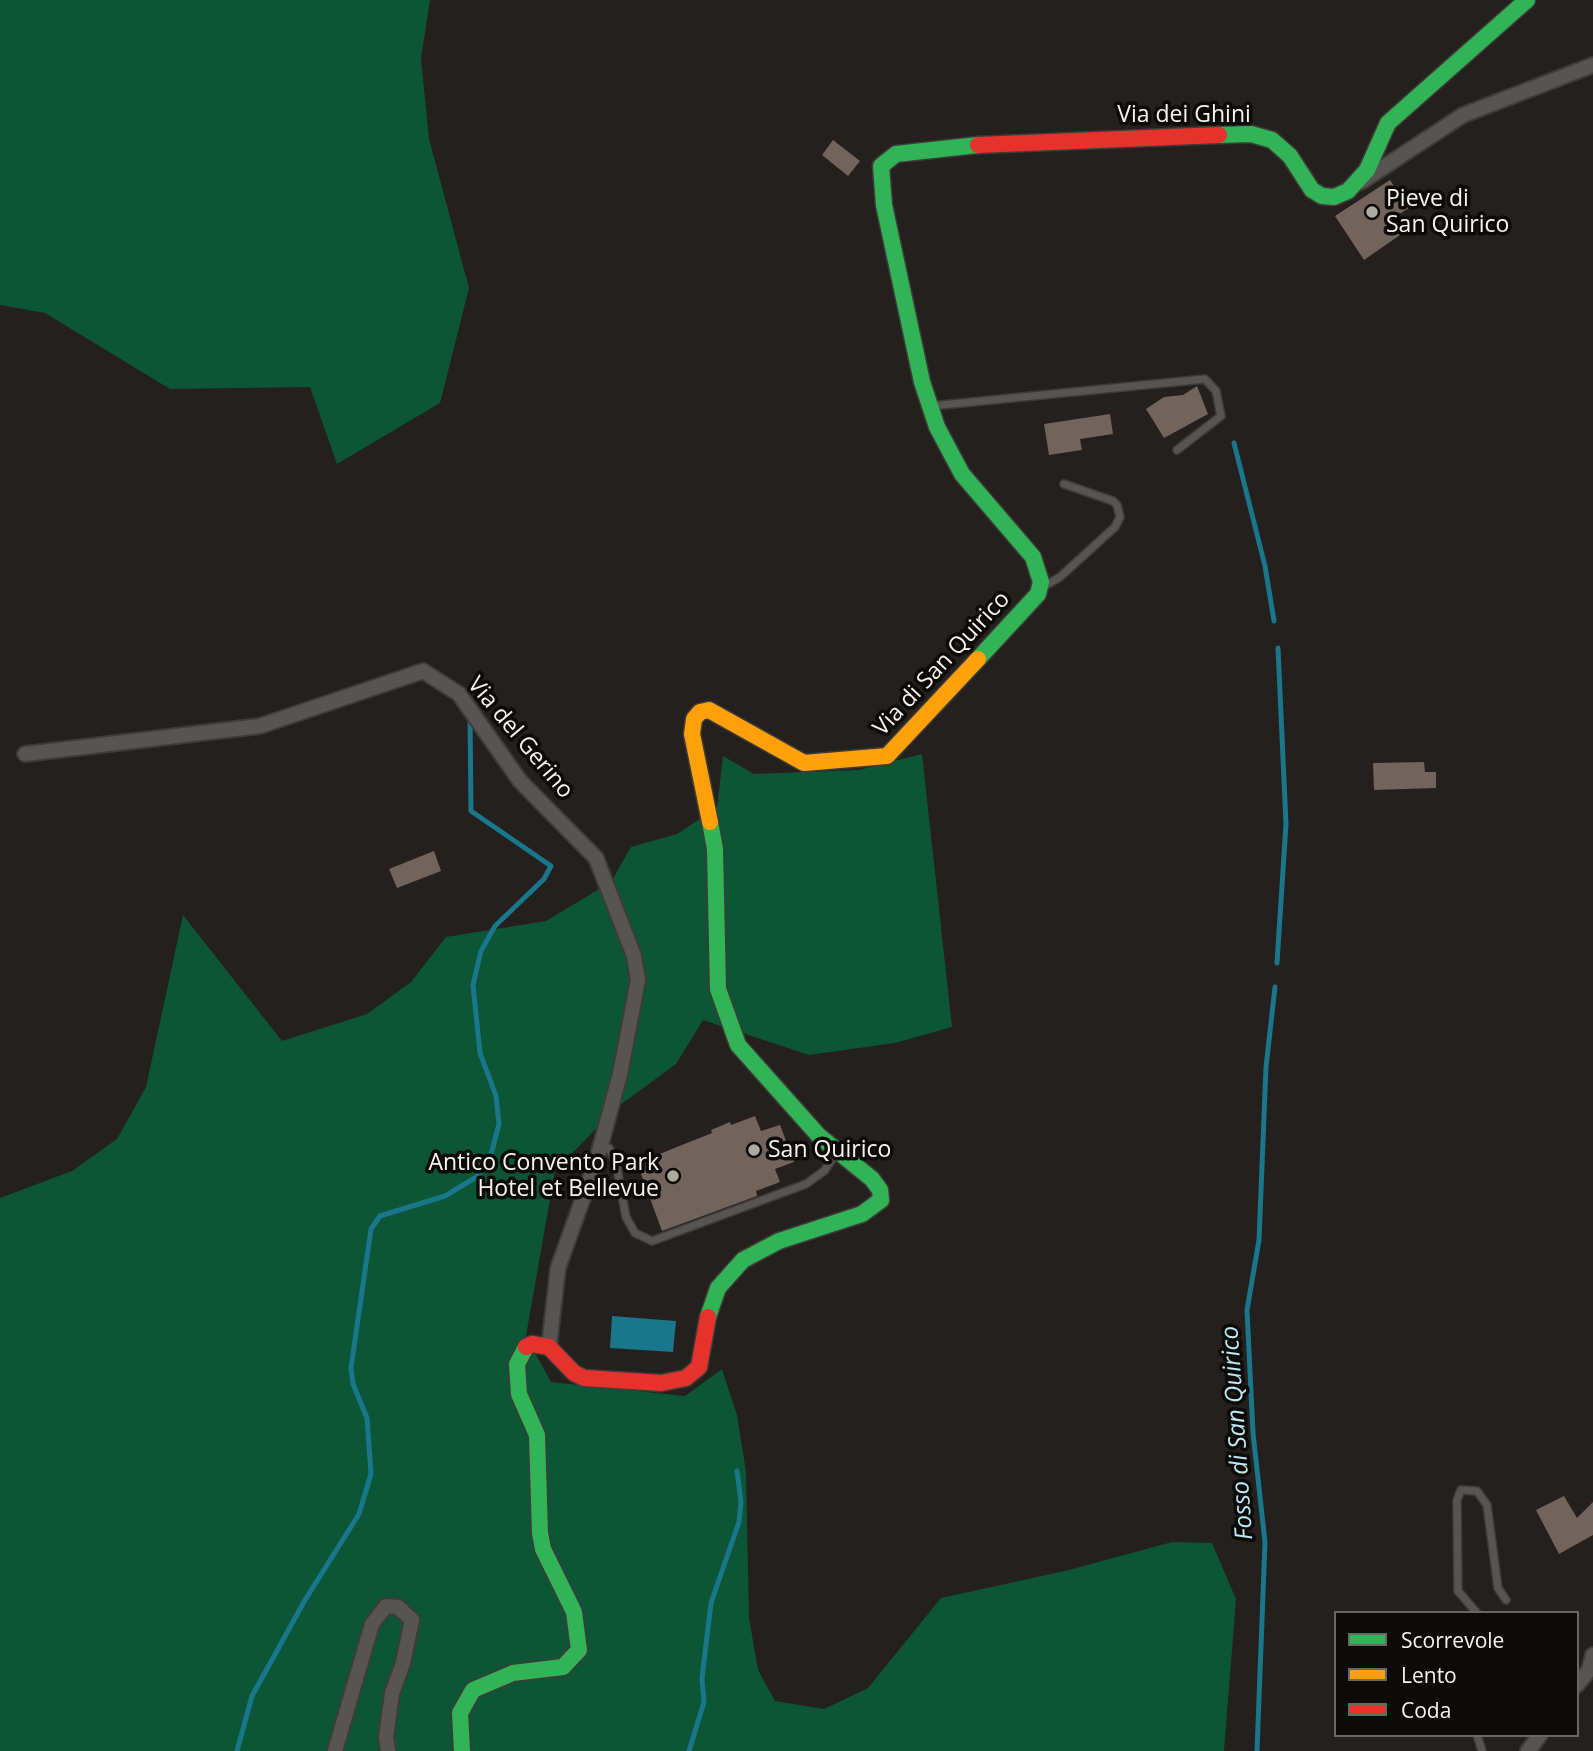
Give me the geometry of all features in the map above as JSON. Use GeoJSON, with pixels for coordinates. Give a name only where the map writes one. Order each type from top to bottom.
{"type":"FeatureCollection","features":[{"type":"Feature","properties":{"kind":"street"},"geometry":{"type":"LineString","coordinates":[[1348,191],[1367,170],[1388,123],[1527,0]]}},
{"type":"Feature","properties":{"kind":"street"},"geometry":{"type":"LineString","coordinates":[[1348,191],[1464,116],[1593,65]]}},
{"type":"Feature","properties":{"kind":"street","name":"Via dei Ghini"},"geometry":{"type":"LineString","coordinates":[[896,154],[1003,142],[1251,134],[1272,140],[1290,156],[1312,190],[1322,196],[1334,197],[1348,191]]}},
{"type":"Feature","properties":{"kind":"street","name":"Via di San Quirico"},"geometry":{"type":"LineString","coordinates":[[549,1347],[574,1373],[584,1378],[675,1382],[693,1374],[701,1358],[711,1304],[727,1275],[743,1260],[779,1241],[862,1214],[881,1200],[880,1190],[872,1179],[838,1151],[782,1097],[738,1045],[718,989],[715,849],[692,734],[694,719],[700,712],[709,710],[804,763],[887,756],[1039,590],[1038,567],[1033,557],[961,474],[937,428],[884,205],[881,166],[896,154]]}},
{"type":"Feature","properties":{"kind":"street","name":"Via del Gerino"},"geometry":{"type":"LineString","coordinates":[[25,754],[260,726],[424,671],[459,694],[520,781],[596,858],[634,956],[638,980],[620,1074],[601,1145],[558,1268],[549,1347]]}},
{"type":"Feature","properties":{"kind":"street"},"geometry":{"type":"LineString","coordinates":[[462,1751],[460,1713],[473,1690],[513,1673],[564,1667],[579,1650],[575,1612],[543,1549],[540,1533],[537,1435],[519,1394],[519,1356],[533,1344],[549,1347]]}},
{"type":"Feature","properties":{"kind":"street"},"geometry":{"type":"LineString","coordinates":[[335,1751],[372,1624],[386,1606],[398,1607],[412,1620],[403,1663],[392,1693],[386,1738],[388,1751]]}},
{"type":"Feature","properties":{"kind":"street"},"geometry":{"type":"LineString","coordinates":[[1579,1682],[1589,1670],[1593,1655]]}},
{"type":"Feature","properties":{"kind":"lane"},"geometry":{"type":"LineString","coordinates":[[930,406],[1193,378],[1205,380],[1216,391],[1221,416],[1178,450]]}},
{"type":"Feature","properties":{"kind":"lane"},"geometry":{"type":"LineString","coordinates":[[1039,590],[1060,576],[1106,535],[1120,517],[1117,505],[1112,501],[1064,484]]}},
{"type":"Feature","properties":{"kind":"lane"},"geometry":{"type":"LineString","coordinates":[[601,1145],[609,1148],[616,1163],[626,1217],[635,1233],[652,1241],[806,1184],[824,1171],[838,1151]]}},
{"type":"Feature","properties":{"kind":"lane"},"geometry":{"type":"LineString","coordinates":[[1475,1611],[1458,1591],[1457,1500],[1461,1490],[1477,1491],[1487,1505],[1498,1588],[1506,1600]]}},
{"type":"Feature","properties":{"kind":"green space"},"geometry":{"type":"Polygon","coordinates":[[[0,0],[430,0],[421,58],[429,139],[469,288],[440,403],[337,464],[310,387],[170,389],[45,313],[0,305],[0,0]]]}},
{"type":"Feature","properties":{"kind":"green space"},"geometry":{"type":"Polygon","coordinates":[[[922,754],[952,1027],[895,1043],[809,1055],[703,1020],[676,1064],[616,1108],[555,1171],[526,1336],[551,1382],[685,1396],[722,1369],[737,1415],[746,1472],[749,1618],[758,1670],[775,1701],[824,1709],[868,1688],[941,1598],[1069,1570],[1172,1542],[1212,1543],[1236,1599],[1224,1751],[0,1751],[0,1198],[72,1171],[117,1139],[146,1087],[183,915],[282,1041],[367,1014],[411,982],[446,937],[546,921],[611,882],[631,847],[677,834],[717,808],[723,756],[754,774],[859,770],[922,754]]]}},
{"type":"Feature","properties":{"kind":"water"},"geometry":{"type":"Polygon","coordinates":[[[612,1316],[676,1321],[673,1352],[610,1348],[612,1316]]]}},
{"type":"Feature","properties":{"kind":"building"},"geometry":{"type":"Polygon","coordinates":[[[833,140],[860,161],[848,176],[822,155],[833,140]]]}},
{"type":"Feature","properties":{"kind":"building","name":"Pieve di San Quirico"},"geometry":{"type":"Polygon","coordinates":[[[1390,180],[1409,208],[1390,220],[1400,235],[1364,260],[1335,216],[1390,180]]]}},
{"type":"Feature","properties":{"kind":"building"},"geometry":{"type":"Polygon","coordinates":[[[1197,386],[1208,414],[1164,438],[1146,409],[1164,397],[1183,395],[1197,386]]]}},
{"type":"Feature","properties":{"kind":"building"},"geometry":{"type":"Polygon","coordinates":[[[1110,414],[1113,434],[1080,439],[1082,450],[1049,455],[1044,424],[1110,414]]]}},
{"type":"Feature","properties":{"kind":"building"},"geometry":{"type":"Polygon","coordinates":[[[1424,762],[1425,772],[1436,772],[1436,788],[1374,790],[1373,763],[1424,762]]]}},
{"type":"Feature","properties":{"kind":"building"},"geometry":{"type":"Polygon","coordinates":[[[434,851],[441,871],[397,888],[389,869],[434,851]]]}},
{"type":"Feature","properties":{"kind":"building","name":"Antico Convento Park Hotel et Bellevue"},"geometry":{"type":"Polygon","coordinates":[[[755,1116],[761,1131],[780,1125],[794,1162],[775,1169],[780,1182],[756,1191],[757,1196],[662,1231],[637,1163],[712,1133],[711,1130],[730,1122],[731,1125],[755,1116]]]}},
{"type":"Feature","properties":{"kind":"building"},"geometry":{"type":"Polygon","coordinates":[[[1564,1496],[1577,1518],[1593,1502],[1593,1535],[1559,1554],[1536,1510],[1564,1496]]]}},
{"type":"Feature","properties":{"kind":"waterway","name":"Fosso di San Quirico"},"geometry":{"type":"LineString","coordinates":[[1234,443],[1265,566],[1274,621]]}},
{"type":"Feature","properties":{"kind":"waterway","name":"Fosso di San Quirico"},"geometry":{"type":"LineString","coordinates":[[1277,963],[1286,824],[1278,648]]}},
{"type":"Feature","properties":{"kind":"waterway"},"geometry":{"type":"LineString","coordinates":[[237,1751],[252,1696],[305,1600],[359,1514],[371,1474],[367,1418],[353,1384],[351,1368],[371,1229],[380,1216],[445,1196],[478,1176],[492,1151],[499,1124],[496,1096],[480,1053],[473,985],[481,951],[495,926],[544,879],[551,866],[471,811],[470,715]]}},
{"type":"Feature","properties":{"kind":"waterway","name":"Fosso di San Quirico"},"geometry":{"type":"LineString","coordinates":[[1257,1751],[1265,1542],[1253,1433],[1247,1310],[1259,1240],[1266,1067],[1275,987]]}},
{"type":"Feature","properties":{"kind":"waterway"},"geometry":{"type":"LineString","coordinates":[[689,1751],[704,1702],[702,1678],[711,1603],[739,1522],[741,1502],[737,1471]]}},
{"type":"Feature","properties":{"kind":"traffic: fast"},"geometry":{"type":"LineString","coordinates":[[1219,135],[1251,134],[1272,140],[1290,156],[1312,190],[1322,196],[1334,197],[1348,191],[1367,170],[1388,123],[1527,0]]}},
{"type":"Feature","properties":{"kind":"traffic: fast"},"geometry":{"type":"LineString","coordinates":[[978,145],[896,154],[881,166],[884,205],[922,382],[937,427],[962,474],[1033,557],[1041,582],[1038,594],[978,659]]}},
{"type":"Feature","properties":{"kind":"traffic: fast"},"geometry":{"type":"LineString","coordinates":[[708,1317],[718,1288],[743,1260],[779,1241],[862,1214],[881,1200],[880,1190],[872,1179],[819,1136],[738,1045],[718,989],[715,849],[710,822]]}},
{"type":"Feature","properties":{"kind":"traffic: fast"},"geometry":{"type":"LineString","coordinates":[[462,1751],[460,1713],[473,1690],[513,1673],[563,1667],[579,1650],[574,1612],[543,1549],[540,1533],[537,1435],[519,1394],[517,1364],[526,1347]]}},
{"type":"Feature","properties":{"kind":"traffic: slow"},"geometry":{"type":"LineString","coordinates":[[710,822],[692,734],[694,719],[700,712],[709,710],[804,763],[887,756],[978,659]]}},
{"type":"Feature","properties":{"kind":"traffic: jam"},"geometry":{"type":"LineString","coordinates":[[978,145],[1219,135]]}},
{"type":"Feature","properties":{"kind":"traffic: jam"},"geometry":{"type":"LineString","coordinates":[[526,1347],[532,1344],[549,1347],[574,1373],[584,1378],[661,1383],[686,1378],[699,1367],[708,1317]]}},
{"type":"Feature","properties":{"kind":"place","name":"Pieve di San Quirico"},"geometry":{"type":"Point","coordinates":[1372,212]}},
{"type":"Feature","properties":{"kind":"place","name":"San Quirico"},"geometry":{"type":"Point","coordinates":[754,1150]}},
{"type":"Feature","properties":{"kind":"place","name":"Antico Convento Park Hotel et Bellevue"},"geometry":{"type":"Point","coordinates":[673,1176]}}]}
